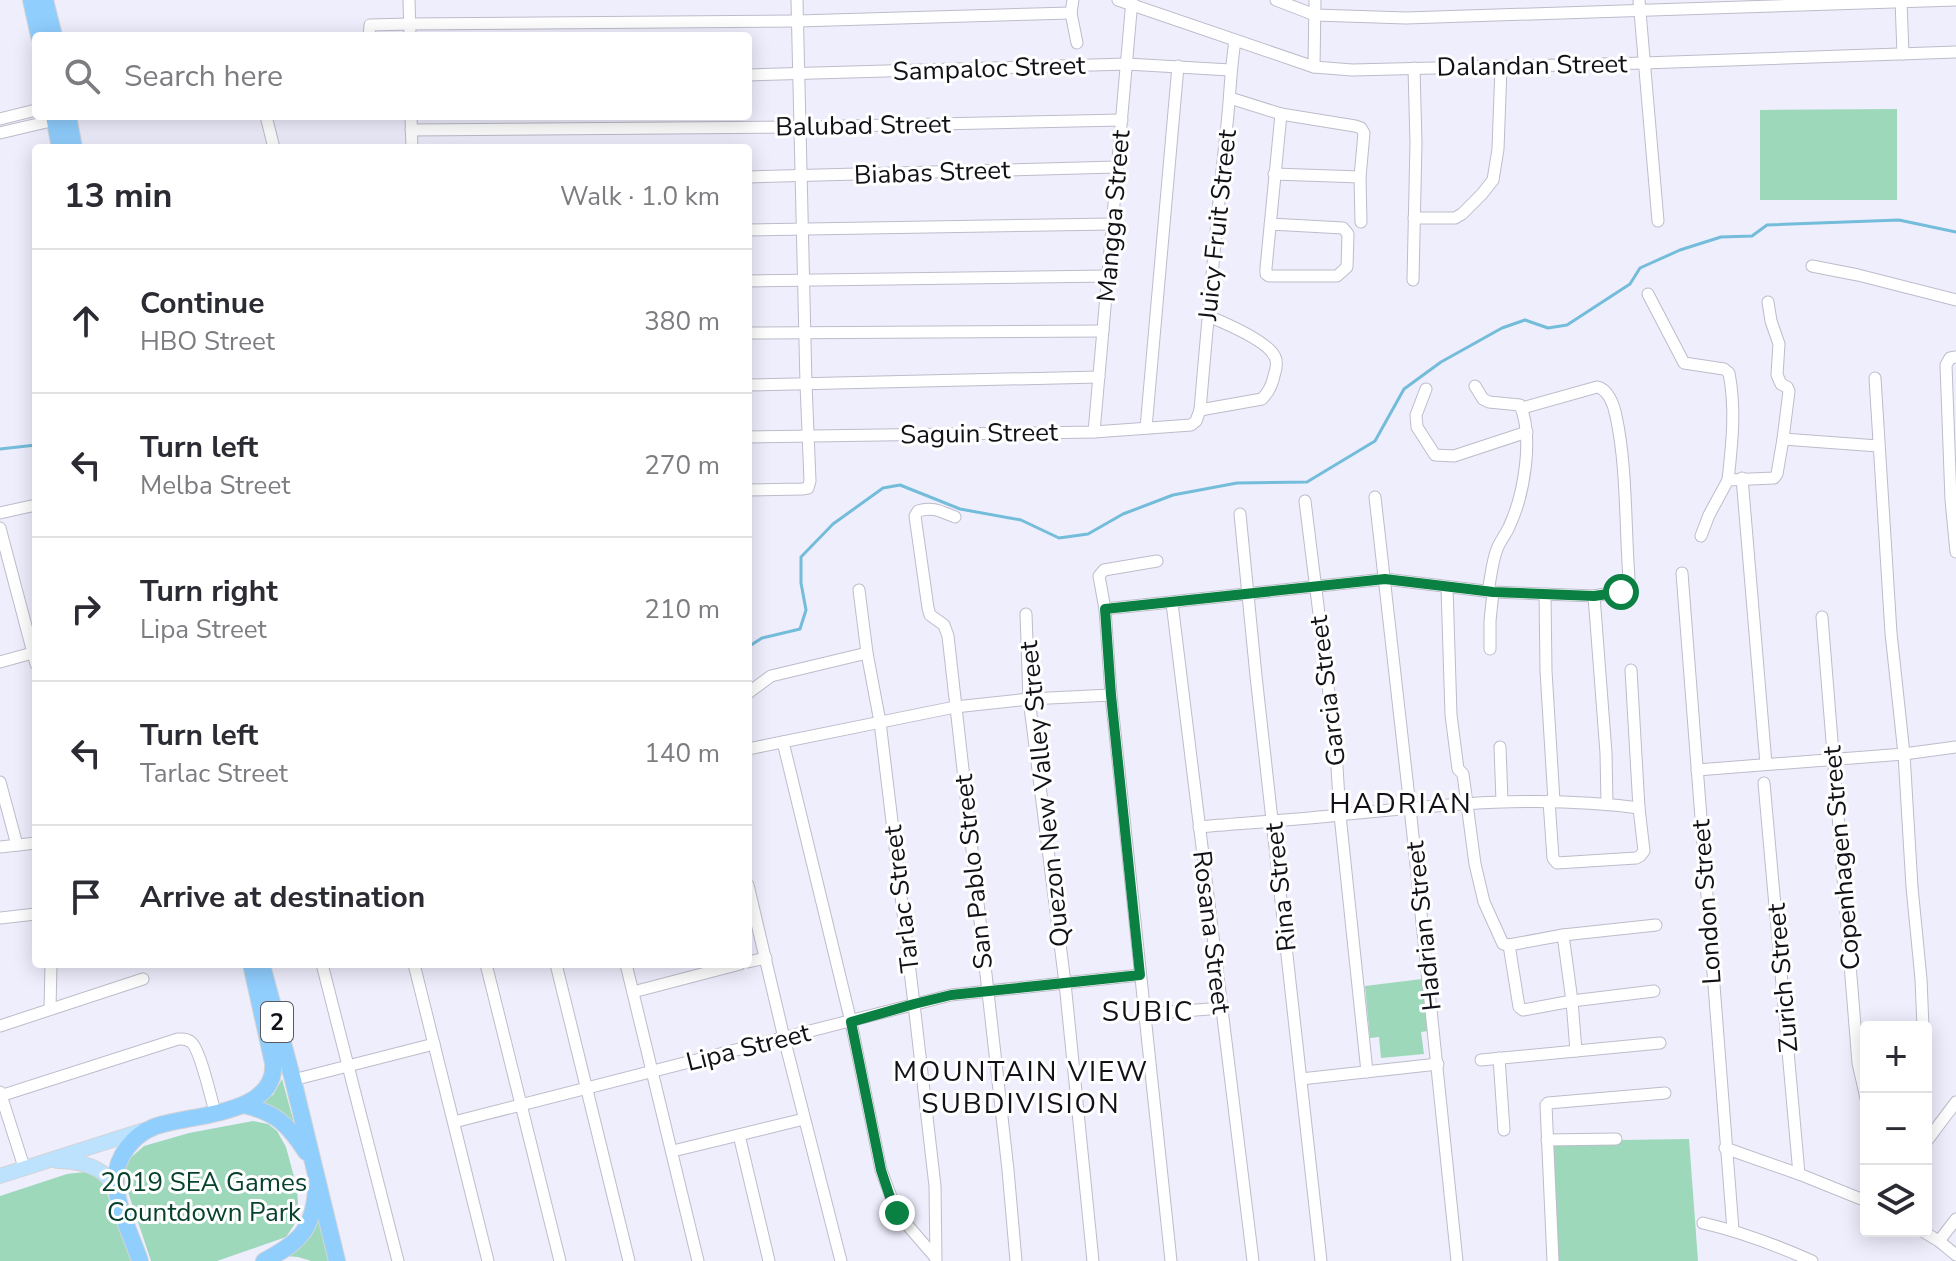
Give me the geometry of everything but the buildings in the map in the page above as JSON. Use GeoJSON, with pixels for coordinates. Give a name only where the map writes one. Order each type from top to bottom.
{"type":"FeatureCollection","features":[{"type":"Feature","properties":{"kind":"highway"},"geometry":{"type":"LineString","coordinates":[[31,0],[38,32]]}},
{"type":"Feature","properties":{"kind":"highway"},"geometry":{"type":"LineString","coordinates":[[45,0],[53,32]]}},
{"type":"Feature","properties":{"kind":"highway"},"geometry":{"type":"LineString","coordinates":[[59,120],[60,144]]}},
{"type":"Feature","properties":{"kind":"highway"},"geometry":{"type":"LineString","coordinates":[[60,120],[72,144]]}},
{"type":"Feature","properties":{"kind":"highway","name":"2"},"geometry":{"type":"LineString","coordinates":[[244,1105],[269,1085],[273,1071],[252,968]]}},
{"type":"Feature","properties":{"kind":"highway","name":"2"},"geometry":{"type":"LineString","coordinates":[[262,968],[337,1261]]}},
{"type":"Feature","properties":{"kind":"highway"},"geometry":{"type":"LineString","coordinates":[[140,1261],[117,1193],[117,1165],[122,1155],[129,1145],[152,1127],[244,1105],[281,1119],[299,1141],[315,1170],[315,1200],[307,1227],[290,1247],[263,1261]]}},
{"type":"Feature","properties":{"kind":"highway"},"geometry":{"type":"LineString","coordinates":[[263,1261],[293,1261]]}},
{"type":"Feature","properties":{"kind":"main road"},"geometry":{"type":"LineString","coordinates":[[0,1176],[152,1127]]}},
{"type":"Feature","properties":{"kind":"main road"},"geometry":{"type":"LineString","coordinates":[[45,1161],[67,1161],[92,1167],[106,1175],[117,1193]]}},
{"type":"Feature","properties":{"kind":"street"},"geometry":{"type":"LineString","coordinates":[[409,0],[410,30]]}},
{"type":"Feature","properties":{"kind":"street"},"geometry":{"type":"LineString","coordinates":[[752,490],[808,488],[810,481],[797,0]]}},
{"type":"Feature","properties":{"kind":"street"},"geometry":{"type":"LineString","coordinates":[[1073,0],[1071,13],[1077,43]]}},
{"type":"Feature","properties":{"kind":"street"},"geometry":{"type":"LineString","coordinates":[[1276,0],[1315,15],[1406,18],[1639,6],[1956,0]]}},
{"type":"Feature","properties":{"kind":"street"},"geometry":{"type":"LineString","coordinates":[[1314,67],[1315,0]]}},
{"type":"Feature","properties":{"kind":"street","name":"Dalandan Street"},"geometry":{"type":"LineString","coordinates":[[1127,1],[1314,67],[1352,70],[1956,52]]}},
{"type":"Feature","properties":{"kind":"street","name":"Mangga Street"},"geometry":{"type":"LineString","coordinates":[[1094,432],[1127,64],[1127,1]]}},
{"type":"Feature","properties":{"kind":"street"},"geometry":{"type":"LineString","coordinates":[[1901,1],[1903,54]]}},
{"type":"Feature","properties":{"kind":"street"},"geometry":{"type":"LineString","coordinates":[[1639,6],[1658,221]]}},
{"type":"Feature","properties":{"kind":"street"},"geometry":{"type":"LineString","coordinates":[[370,31],[1071,13]]}},
{"type":"Feature","properties":{"kind":"street","name":"Juicy Fruit Street"},"geometry":{"type":"LineString","coordinates":[[1200,410],[1235,41]]}},
{"type":"Feature","properties":{"kind":"street","name":"Sampaloc Street"},"geometry":{"type":"LineString","coordinates":[[752,75],[1127,64],[1230,70]]}},
{"type":"Feature","properties":{"kind":"street"},"geometry":{"type":"LineString","coordinates":[[1146,428],[1178,66]]}},
{"type":"Feature","properties":{"kind":"street"},"geometry":{"type":"LineString","coordinates":[[1414,218],[1455,218],[1493,180],[1498,149],[1501,67]]}},
{"type":"Feature","properties":{"kind":"street"},"geometry":{"type":"LineString","coordinates":[[1413,280],[1414,68]]}},
{"type":"Feature","properties":{"kind":"street"},"geometry":{"type":"LineString","coordinates":[[1230,98],[1281,114],[1361,128],[1364,133],[1360,177],[1361,222]]}},
{"type":"Feature","properties":{"kind":"street"},"geometry":{"type":"LineString","coordinates":[[0,119],[32,111]]}},
{"type":"Feature","properties":{"kind":"street"},"geometry":{"type":"LineString","coordinates":[[1270,224],[1343,228],[1348,234],[1347,267],[1337,276],[1266,274],[1266,268],[1274,174],[1281,114]]}},
{"type":"Feature","properties":{"kind":"street"},"geometry":{"type":"LineString","coordinates":[[0,133],[48,120]]}},
{"type":"Feature","properties":{"kind":"street"},"geometry":{"type":"LineString","coordinates":[[267,120],[273,144]]}},
{"type":"Feature","properties":{"kind":"street"},"geometry":{"type":"LineString","coordinates":[[411,120],[412,144]]}},
{"type":"Feature","properties":{"kind":"street","name":"Balubad Street"},"geometry":{"type":"LineString","coordinates":[[411,130],[800,127],[1122,120]]}},
{"type":"Feature","properties":{"kind":"street","name":"Biabas Street"},"geometry":{"type":"LineString","coordinates":[[752,177],[1116,167]]}},
{"type":"Feature","properties":{"kind":"street"},"geometry":{"type":"LineString","coordinates":[[1274,174],[1360,177]]}},
{"type":"Feature","properties":{"kind":"street"},"geometry":{"type":"LineString","coordinates":[[752,230],[1112,224]]}},
{"type":"Feature","properties":{"kind":"street"},"geometry":{"type":"LineString","coordinates":[[1812,266],[1956,300]]}},
{"type":"Feature","properties":{"kind":"street"},"geometry":{"type":"LineString","coordinates":[[752,281],[1109,276]]}},
{"type":"Feature","properties":{"kind":"street"},"geometry":{"type":"LineString","coordinates":[[1648,294],[1681,360],[1724,369],[1729,373],[1733,391],[1733,434],[1728,480],[1701,536]]}},
{"type":"Feature","properties":{"kind":"street"},"geometry":{"type":"LineString","coordinates":[[1728,480],[1776,476],[1788,388],[1781,384],[1777,375],[1779,344],[1768,302]]}},
{"type":"Feature","properties":{"kind":"street"},"geometry":{"type":"LineString","coordinates":[[1200,410],[1262,399],[1274,379],[1277,362],[1269,349],[1237,328],[1208,316]]}},
{"type":"Feature","properties":{"kind":"street"},"geometry":{"type":"LineString","coordinates":[[752,333],[1103,331]]}},
{"type":"Feature","properties":{"kind":"street"},"geometry":{"type":"LineString","coordinates":[[1956,357],[1950,358],[1946,365],[1956,552]]}},
{"type":"Feature","properties":{"kind":"street"},"geometry":{"type":"LineString","coordinates":[[752,385],[1099,377]]}},
{"type":"Feature","properties":{"kind":"street"},"geometry":{"type":"LineString","coordinates":[[1875,378],[1891,633],[1904,754],[1923,1021]]}},
{"type":"Feature","properties":{"kind":"street"},"geometry":{"type":"LineString","coordinates":[[1475,386],[1483,399],[1489,402],[1518,404],[1522,408],[1527,432],[1520,494],[1510,525],[1497,547],[1490,591],[1490,649]]}},
{"type":"Feature","properties":{"kind":"street"},"geometry":{"type":"LineString","coordinates":[[1105,609],[1385,579],[1545,594],[1594,596],[1627,590],[1623,470],[1616,414],[1606,391],[1601,387],[1592,388],[1522,408]]}},
{"type":"Feature","properties":{"kind":"street"},"geometry":{"type":"LineString","coordinates":[[1426,389],[1416,415],[1417,427],[1435,455],[1454,456],[1527,432]]}},
{"type":"Feature","properties":{"kind":"street","name":"Saguin Street"},"geometry":{"type":"LineString","coordinates":[[752,437],[1094,432],[1191,425],[1200,410]]}},
{"type":"Feature","properties":{"kind":"street"},"geometry":{"type":"LineString","coordinates":[[1783,439],[1878,446]]}},
{"type":"Feature","properties":{"kind":"street"},"geometry":{"type":"LineString","coordinates":[[1742,478],[1766,764]]}},
{"type":"Feature","properties":{"kind":"street","name":"Hadrian Street"},"geometry":{"type":"LineString","coordinates":[[1375,497],[1457,1261]]}},
{"type":"Feature","properties":{"kind":"street","name":"Garcia Street"},"geometry":{"type":"LineString","coordinates":[[1305,501],[1336,751],[1367,1072]]}},
{"type":"Feature","properties":{"kind":"street"},"geometry":{"type":"LineString","coordinates":[[0,513],[32,506]]}},
{"type":"Feature","properties":{"kind":"street","name":"San Pablo Street"},"geometry":{"type":"LineString","coordinates":[[955,517],[925,508],[915,516],[928,608],[930,615],[944,625],[948,636],[1016,1261]]}},
{"type":"Feature","properties":{"kind":"street","name":"Rina Street"},"geometry":{"type":"LineString","coordinates":[[1240,514],[1321,1261]]}},
{"type":"Feature","properties":{"kind":"street"},"geometry":{"type":"LineString","coordinates":[[0,528],[32,645]]}},
{"type":"Feature","properties":{"kind":"street"},"geometry":{"type":"LineString","coordinates":[[1157,561],[1101,572],[1099,578],[1105,609],[1111,695],[1171,1261]]}},
{"type":"Feature","properties":{"kind":"street","name":"London Street"},"geometry":{"type":"LineString","coordinates":[[1682,573],[1733,1230]]}},
{"type":"Feature","properties":{"kind":"street"},"geometry":{"type":"LineString","coordinates":[[1447,587],[1451,715],[1458,769],[1463,774],[1475,864],[1484,902],[1503,944],[1656,925]]}},
{"type":"Feature","properties":{"kind":"street","name":"Tarlac Street"},"geometry":{"type":"LineString","coordinates":[[859,590],[880,722],[935,1186],[936,1259]]}},
{"type":"Feature","properties":{"kind":"street"},"geometry":{"type":"LineString","coordinates":[[1545,594],[1553,858],[1557,863],[1636,858],[1644,851],[1631,670]]}},
{"type":"Feature","properties":{"kind":"street"},"geometry":{"type":"LineString","coordinates":[[1594,596],[1607,803]]}},
{"type":"Feature","properties":{"kind":"street","name":"Rosana Street"},"geometry":{"type":"LineString","coordinates":[[1172,603],[1253,1261]]}},
{"type":"Feature","properties":{"kind":"street","name":"Quezon New Valley Street"},"geometry":{"type":"LineString","coordinates":[[1026,614],[1029,699],[1065,983],[1093,1261]]}},
{"type":"Feature","properties":{"kind":"street","name":"Copenhagen Street"},"geometry":{"type":"LineString","coordinates":[[1822,617],[1832,760],[1860,1042]]}},
{"type":"Feature","properties":{"kind":"street"},"geometry":{"type":"LineString","coordinates":[[752,690],[771,676],[867,653]]}},
{"type":"Feature","properties":{"kind":"street"},"geometry":{"type":"LineString","coordinates":[[0,662],[32,657]]}},
{"type":"Feature","properties":{"kind":"street"},"geometry":{"type":"LineString","coordinates":[[752,748],[955,707],[1111,695]]}},
{"type":"Feature","properties":{"kind":"street","name":"Tarlac Street"},"geometry":{"type":"LineString","coordinates":[[783,742],[851,1022],[881,1170],[893,1206],[936,1259]]}},
{"type":"Feature","properties":{"kind":"street"},"geometry":{"type":"LineString","coordinates":[[1500,747],[1502,801]]}},
{"type":"Feature","properties":{"kind":"street"},"geometry":{"type":"LineString","coordinates":[[1697,770],[1956,747]]}},
{"type":"Feature","properties":{"kind":"street"},"geometry":{"type":"LineString","coordinates":[[0,782],[17,845]]}},
{"type":"Feature","properties":{"kind":"street","name":"Zurich Street"},"geometry":{"type":"LineString","coordinates":[[1764,783],[1799,1174]]}},
{"type":"Feature","properties":{"kind":"street"},"geometry":{"type":"LineString","coordinates":[[1199,827],[1502,801],[1607,803],[1639,808]]}},
{"type":"Feature","properties":{"kind":"street"},"geometry":{"type":"LineString","coordinates":[[0,847],[32,843]]}},
{"type":"Feature","properties":{"kind":"street"},"geometry":{"type":"LineString","coordinates":[[752,901],[841,1261]]}},
{"type":"Feature","properties":{"kind":"street"},"geometry":{"type":"LineString","coordinates":[[0,918],[32,914]]}},
{"type":"Feature","properties":{"kind":"street"},"geometry":{"type":"LineString","coordinates":[[1563,935],[1576,1051]]}},
{"type":"Feature","properties":{"kind":"street"},"geometry":{"type":"LineString","coordinates":[[1509,945],[1521,1009],[1654,991]]}},
{"type":"Feature","properties":{"kind":"street"},"geometry":{"type":"LineString","coordinates":[[752,961],[766,958]]}},
{"type":"Feature","properties":{"kind":"street"},"geometry":{"type":"LineString","coordinates":[[50,1009],[51,968]]}},
{"type":"Feature","properties":{"kind":"street"},"geometry":{"type":"LineString","coordinates":[[323,968],[398,1261]]}},
{"type":"Feature","properties":{"kind":"street"},"geometry":{"type":"LineString","coordinates":[[415,968],[488,1261]]}},
{"type":"Feature","properties":{"kind":"street"},"geometry":{"type":"LineString","coordinates":[[487,968],[560,1261]]}},
{"type":"Feature","properties":{"kind":"street"},"geometry":{"type":"LineString","coordinates":[[557,968],[629,1261]]}},
{"type":"Feature","properties":{"kind":"street"},"geometry":{"type":"LineString","coordinates":[[627,968],[698,1261]]}},
{"type":"Feature","properties":{"kind":"street"},"geometry":{"type":"LineString","coordinates":[[633,992],[697,969]]}},
{"type":"Feature","properties":{"kind":"street","name":"Lipa Street"},"geometry":{"type":"LineString","coordinates":[[454,1122],[914,1004],[986,990],[1140,975]]}},
{"type":"Feature","properties":{"kind":"street"},"geometry":{"type":"LineString","coordinates":[[0,1026],[143,979]]}},
{"type":"Feature","properties":{"kind":"street"},"geometry":{"type":"LineString","coordinates":[[1145,1014],[1222,1008]]}},
{"type":"Feature","properties":{"kind":"street"},"geometry":{"type":"LineString","coordinates":[[24,1167],[0,1095],[172,1040],[184,1039],[195,1047],[215,1112]]}},
{"type":"Feature","properties":{"kind":"street"},"geometry":{"type":"LineString","coordinates":[[1481,1060],[1660,1043]]}},
{"type":"Feature","properties":{"kind":"street"},"geometry":{"type":"LineString","coordinates":[[293,1080],[434,1044]]}},
{"type":"Feature","properties":{"kind":"street"},"geometry":{"type":"LineString","coordinates":[[1499,1058],[1504,1130]]}},
{"type":"Feature","properties":{"kind":"street"},"geometry":{"type":"LineString","coordinates":[[1301,1079],[1438,1064]]}},
{"type":"Feature","properties":{"kind":"street"},"geometry":{"type":"LineString","coordinates":[[1553,1261],[1545,1108],[1548,1103],[1665,1093]]}},
{"type":"Feature","properties":{"kind":"street"},"geometry":{"type":"LineString","coordinates":[[1932,1134],[1956,1102]]}},
{"type":"Feature","properties":{"kind":"street"},"geometry":{"type":"LineString","coordinates":[[673,1151],[804,1119]]}},
{"type":"Feature","properties":{"kind":"street"},"geometry":{"type":"LineString","coordinates":[[739,1135],[769,1261]]}},
{"type":"Feature","properties":{"kind":"street"},"geometry":{"type":"LineString","coordinates":[[1547,1140],[1616,1139]]}},
{"type":"Feature","properties":{"kind":"street"},"geometry":{"type":"LineString","coordinates":[[1725,1148],[1860,1199]]}},
{"type":"Feature","properties":{"kind":"street"},"geometry":{"type":"LineString","coordinates":[[1939,1241],[1956,1219]]}},
{"type":"Feature","properties":{"kind":"street"},"geometry":{"type":"LineString","coordinates":[[1703,1223],[1733,1230],[1812,1261]]}},
{"type":"Feature","properties":{"kind":"street"},"geometry":{"type":"LineString","coordinates":[[1932,1237],[1956,1255]]}},
{"type":"Feature","properties":{"kind":"green space"},"geometry":{"type":"Polygon","coordinates":[[[1897,109],[1897,200],[1760,200],[1760,110],[1897,109]]]}},
{"type":"Feature","properties":{"kind":"green space"},"geometry":{"type":"Polygon","coordinates":[[[1422,979],[1428,1031],[1421,1032],[1424,1054],[1381,1058],[1379,1037],[1370,1038],[1365,986],[1422,979]]]}},
{"type":"Feature","properties":{"kind":"green space"},"geometry":{"type":"Polygon","coordinates":[[[282,1079],[294,1123],[280,1110],[257,1103],[273,1095],[282,1079]]]}},
{"type":"Feature","properties":{"kind":"green space","name":"2019 SEA Games Countdown Park"},"geometry":{"type":"Polygon","coordinates":[[[253,1121],[268,1124],[277,1131],[286,1147],[298,1203],[294,1225],[286,1237],[217,1261],[151,1261],[122,1174],[128,1160],[144,1146],[189,1133],[253,1121]]]}},
{"type":"Feature","properties":{"kind":"green space"},"geometry":{"type":"Polygon","coordinates":[[[1689,1139],[1698,1261],[1558,1261],[1553,1141],[1689,1139]]]}},
{"type":"Feature","properties":{"kind":"green space"},"geometry":{"type":"Polygon","coordinates":[[[67,1174],[94,1174],[103,1182],[131,1261],[0,1261],[0,1196],[67,1174]]]}},
{"type":"Feature","properties":{"kind":"green space"},"geometry":{"type":"Polygon","coordinates":[[[317,1213],[329,1261],[286,1256],[317,1213]]]}},
{"type":"Feature","properties":{"kind":"waterway"},"geometry":{"type":"LineString","coordinates":[[752,644],[762,638],[800,629],[806,610],[801,583],[801,557],[833,524],[883,488],[900,485],[960,509],[1021,520],[1059,538],[1088,534],[1123,514],[1173,495],[1237,483],[1307,482],[1375,441],[1404,389],[1441,362],[1502,328],[1525,320],[1548,328],[1567,325],[1630,284],[1640,268],[1680,250],[1721,237],[1752,236],[1767,225],[1899,220],[1956,232]]}},
{"type":"Feature","properties":{"kind":"waterway"},"geometry":{"type":"LineString","coordinates":[[0,449],[32,445]]}},
{"type":"Feature","properties":{"kind":"district","name":"HADRIAN"},"geometry":{"type":"Point","coordinates":[1401,803]}},
{"type":"Feature","properties":{"kind":"district","name":"SUBIC"},"geometry":{"type":"Point","coordinates":[1148,1011]}},
{"type":"Feature","properties":{"kind":"district","name":"MOUNTAIN VIEW SUBDIVISION"},"geometry":{"type":"Point","coordinates":[1021,1087]}},
{"type":"Feature","properties":{"kind":"route"},"geometry":{"type":"LineString","coordinates":[[897,1213],[881,1170],[851,1022],[951,995],[1140,975],[1105,609],[1385,579],[1493,592],[1594,596],[1621,592]]}}]}
